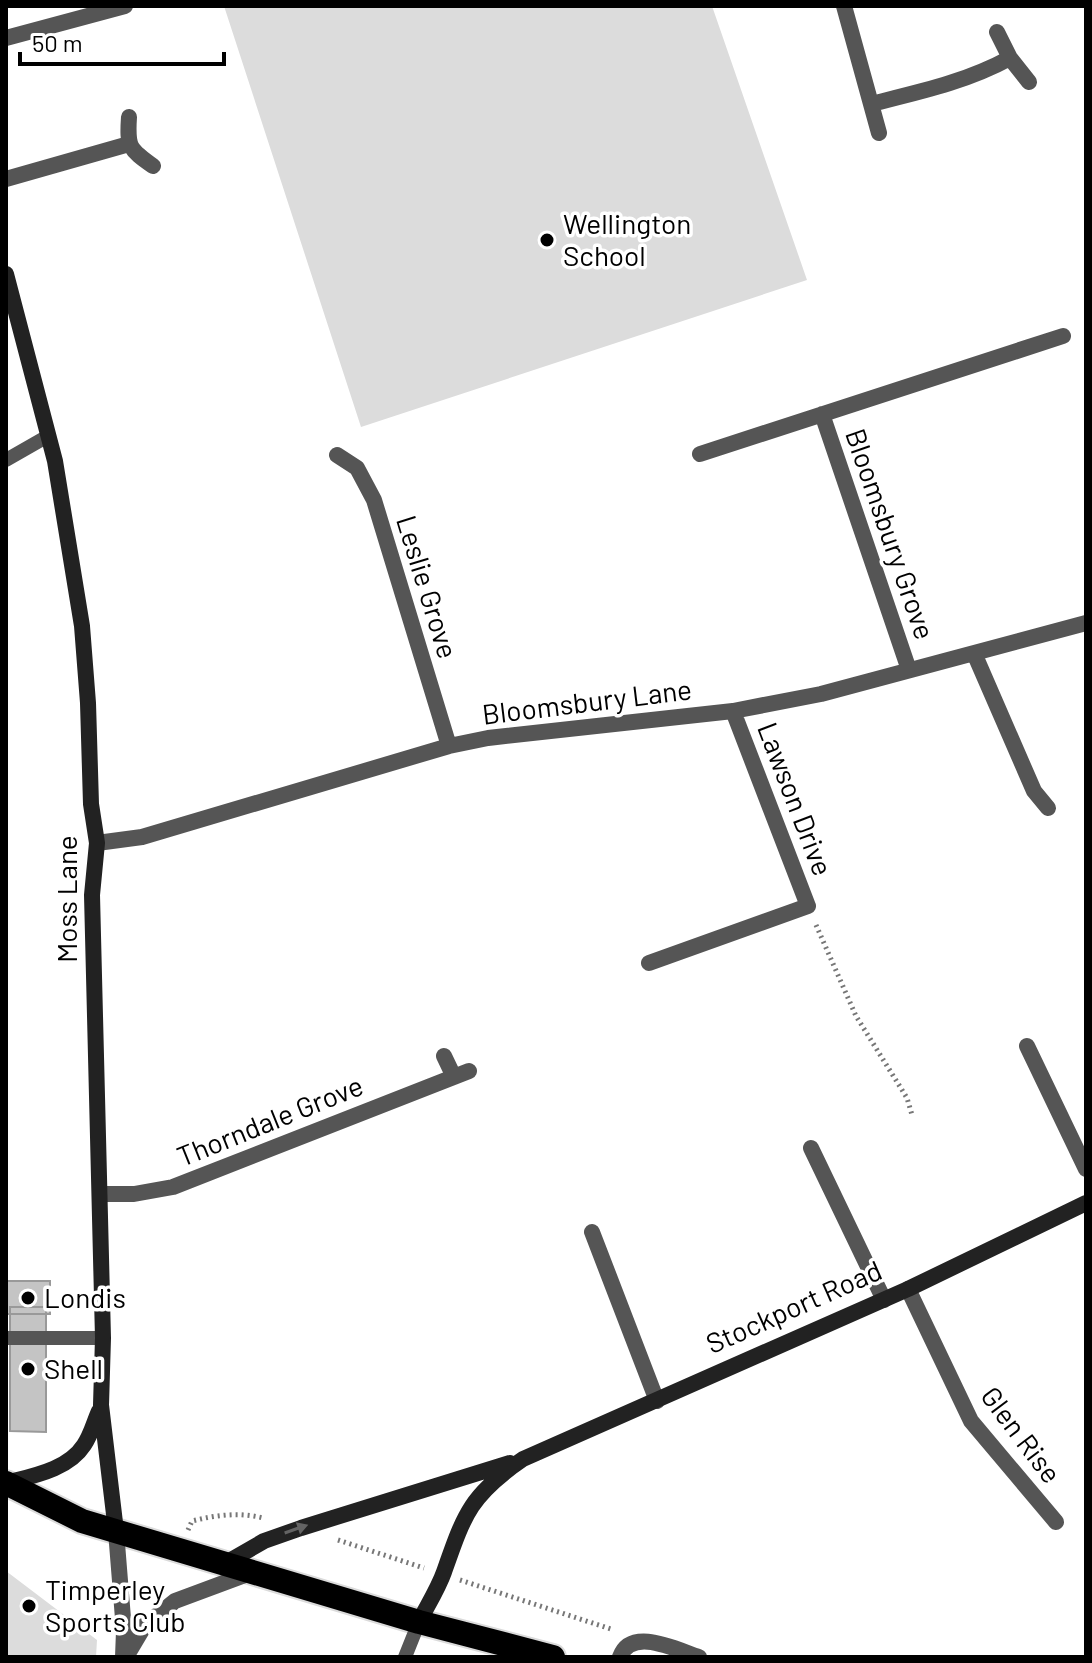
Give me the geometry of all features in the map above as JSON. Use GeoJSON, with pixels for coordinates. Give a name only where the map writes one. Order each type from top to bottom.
{"type":"FeatureCollection","features":[{"type":"Feature","properties":{"kind":"highway"},"geometry":{"type":"LineString","coordinates":[[6,1483],[82,1521],[419,1622],[553,1657]]}},
{"type":"Feature","properties":{"kind":"street"},"geometry":{"type":"LineString","coordinates":[[6,38],[125,6]]}},
{"type":"Feature","properties":{"kind":"street"},"geometry":{"type":"LineString","coordinates":[[844,6],[879,133]]}},
{"type":"Feature","properties":{"kind":"street"},"geometry":{"type":"LineString","coordinates":[[997,32],[1010,58],[1029,82]]}},
{"type":"Feature","properties":{"kind":"street"},"geometry":{"type":"LineString","coordinates":[[871,104],[941,87],[984,72],[1010,58]]}},
{"type":"Feature","properties":{"kind":"street"},"geometry":{"type":"LineString","coordinates":[[129,117],[129,144],[133,151],[153,166]]}},
{"type":"Feature","properties":{"kind":"street"},"geometry":{"type":"LineString","coordinates":[[6,179],[129,144]]}},
{"type":"Feature","properties":{"kind":"street","name":"Moss Lane"},"geometry":{"type":"LineString","coordinates":[[6,274],[60,489],[82,626],[91,804],[97,843],[92,895],[103,1338],[101,1405],[116,1531]]}},
{"type":"Feature","properties":{"kind":"street","name":"Bloomsbury Grove"},"geometry":{"type":"LineString","coordinates":[[700,454],[1063,336]]}},
{"type":"Feature","properties":{"kind":"street","name":"Bloomsbury Grove"},"geometry":{"type":"LineString","coordinates":[[822,414],[909,670]]}},
{"type":"Feature","properties":{"kind":"street","name":"Leslie Grove"},"geometry":{"type":"LineString","coordinates":[[337,455],[357,468],[374,500],[449,746]]}},
{"type":"Feature","properties":{"kind":"street","name":"Bloomsbury Lane"},"geometry":{"type":"LineString","coordinates":[[97,843],[142,837],[449,746],[488,738],[733,711],[821,694],[1086,623]]}},
{"type":"Feature","properties":{"kind":"street"},"geometry":{"type":"LineString","coordinates":[[974,653],[1034,791],[1048,808]]}},
{"type":"Feature","properties":{"kind":"street","name":"Lawson Drive"},"geometry":{"type":"LineString","coordinates":[[733,711],[808,906]]}},
{"type":"Feature","properties":{"kind":"street"},"geometry":{"type":"LineString","coordinates":[[649,963],[808,906]]}},
{"type":"Feature","properties":{"kind":"street"},"geometry":{"type":"LineString","coordinates":[[1027,1046],[1086,1169]]}},
{"type":"Feature","properties":{"kind":"street","name":"Thorndale Grove"},"geometry":{"type":"LineString","coordinates":[[100,1194],[134,1194],[173,1187],[462,1074],[444,1056]]}},
{"type":"Feature","properties":{"kind":"street"},"geometry":{"type":"LineString","coordinates":[[811,1148],[884,1300]]}},
{"type":"Feature","properties":{"kind":"street","name":"Stockport Road"},"geometry":{"type":"LineString","coordinates":[[226,1563],[264,1541],[301,1528],[523,1459],[884,1300],[1086,1203]]}},
{"type":"Feature","properties":{"kind":"street"},"geometry":{"type":"LineString","coordinates":[[592,1232],[657,1401]]}},
{"type":"Feature","properties":{"kind":"street","name":"Glen Rise"},"geometry":{"type":"LineString","coordinates":[[908,1289],[971,1421],[1056,1522]]}},
{"type":"Feature","properties":{"kind":"street"},"geometry":{"type":"LineString","coordinates":[[6,1483],[46,1472],[79,1452],[86,1443],[101,1405]]}},
{"type":"Feature","properties":{"kind":"street","name":"Stockport Road"},"geometry":{"type":"LineString","coordinates":[[419,1622],[443,1574],[456,1534],[475,1500],[497,1478],[523,1459]]}},
{"type":"Feature","properties":{"kind":"street"},"geometry":{"type":"LineString","coordinates":[[116,1531],[124,1657]]}},
{"type":"Feature","properties":{"kind":"street"},"geometry":{"type":"LineString","coordinates":[[124,1657],[145,1625],[175,1601],[255,1572]]}},
{"type":"Feature","properties":{"kind":"street"},"geometry":{"type":"LineString","coordinates":[[620,1657],[622,1650],[636,1641],[644,1640],[699,1657]]}},
{"type":"Feature","properties":{"kind":"lane"},"geometry":{"type":"LineString","coordinates":[[6,460],[48,436]]}},
{"type":"Feature","properties":{"kind":"lane"},"geometry":{"type":"LineString","coordinates":[[6,1338],[103,1338]]}},
{"type":"Feature","properties":{"kind":"lane"},"geometry":{"type":"LineString","coordinates":[[405,1657],[419,1622]]}},
{"type":"Feature","properties":{"kind":"path"},"geometry":{"type":"LineString","coordinates":[[808,906],[856,1016],[907,1098],[912,1115]]}},
{"type":"Feature","properties":{"kind":"path"},"geometry":{"type":"LineString","coordinates":[[178,1549],[192,1521],[213,1516],[251,1515],[416,1565]]}},
{"type":"Feature","properties":{"kind":"path"},"geometry":{"type":"LineString","coordinates":[[480,1586],[618,1631],[636,1641]]}},
{"type":"Feature","properties":{"kind":"shaded area","name":"Wellington School"},"geometry":{"type":"Polygon","coordinates":[[[224,6],[712,6],[807,280],[361,427],[224,6]]]}},
{"type":"Feature","properties":{"kind":"shaded area","name":"Timperley Sports Club"},"geometry":{"type":"Polygon","coordinates":[[[6,1571],[97,1640],[96,1657],[6,1657],[6,1571]]]}},
{"type":"Feature","properties":{"kind":"building","name":"Londis"},"geometry":{"type":"Polygon","coordinates":[[[6,1281],[50,1281],[50,1314],[6,1314],[6,1281]]]}},
{"type":"Feature","properties":{"kind":"building","name":"Shell"},"geometry":{"type":"Polygon","coordinates":[[[10,1307],[46,1307],[46,1432],[10,1431],[10,1307]]]}},
{"type":"Feature","properties":{"kind":"place","name":"Wellington School"},"geometry":{"type":"Point","coordinates":[547,240]}},
{"type":"Feature","properties":{"kind":"place","name":"Londis"},"geometry":{"type":"Point","coordinates":[28,1298]}},
{"type":"Feature","properties":{"kind":"place","name":"Shell"},"geometry":{"type":"Point","coordinates":[28,1369]}},
{"type":"Feature","properties":{"kind":"place","name":"Timperley Sports Club"},"geometry":{"type":"Point","coordinates":[29,1606]}}]}
